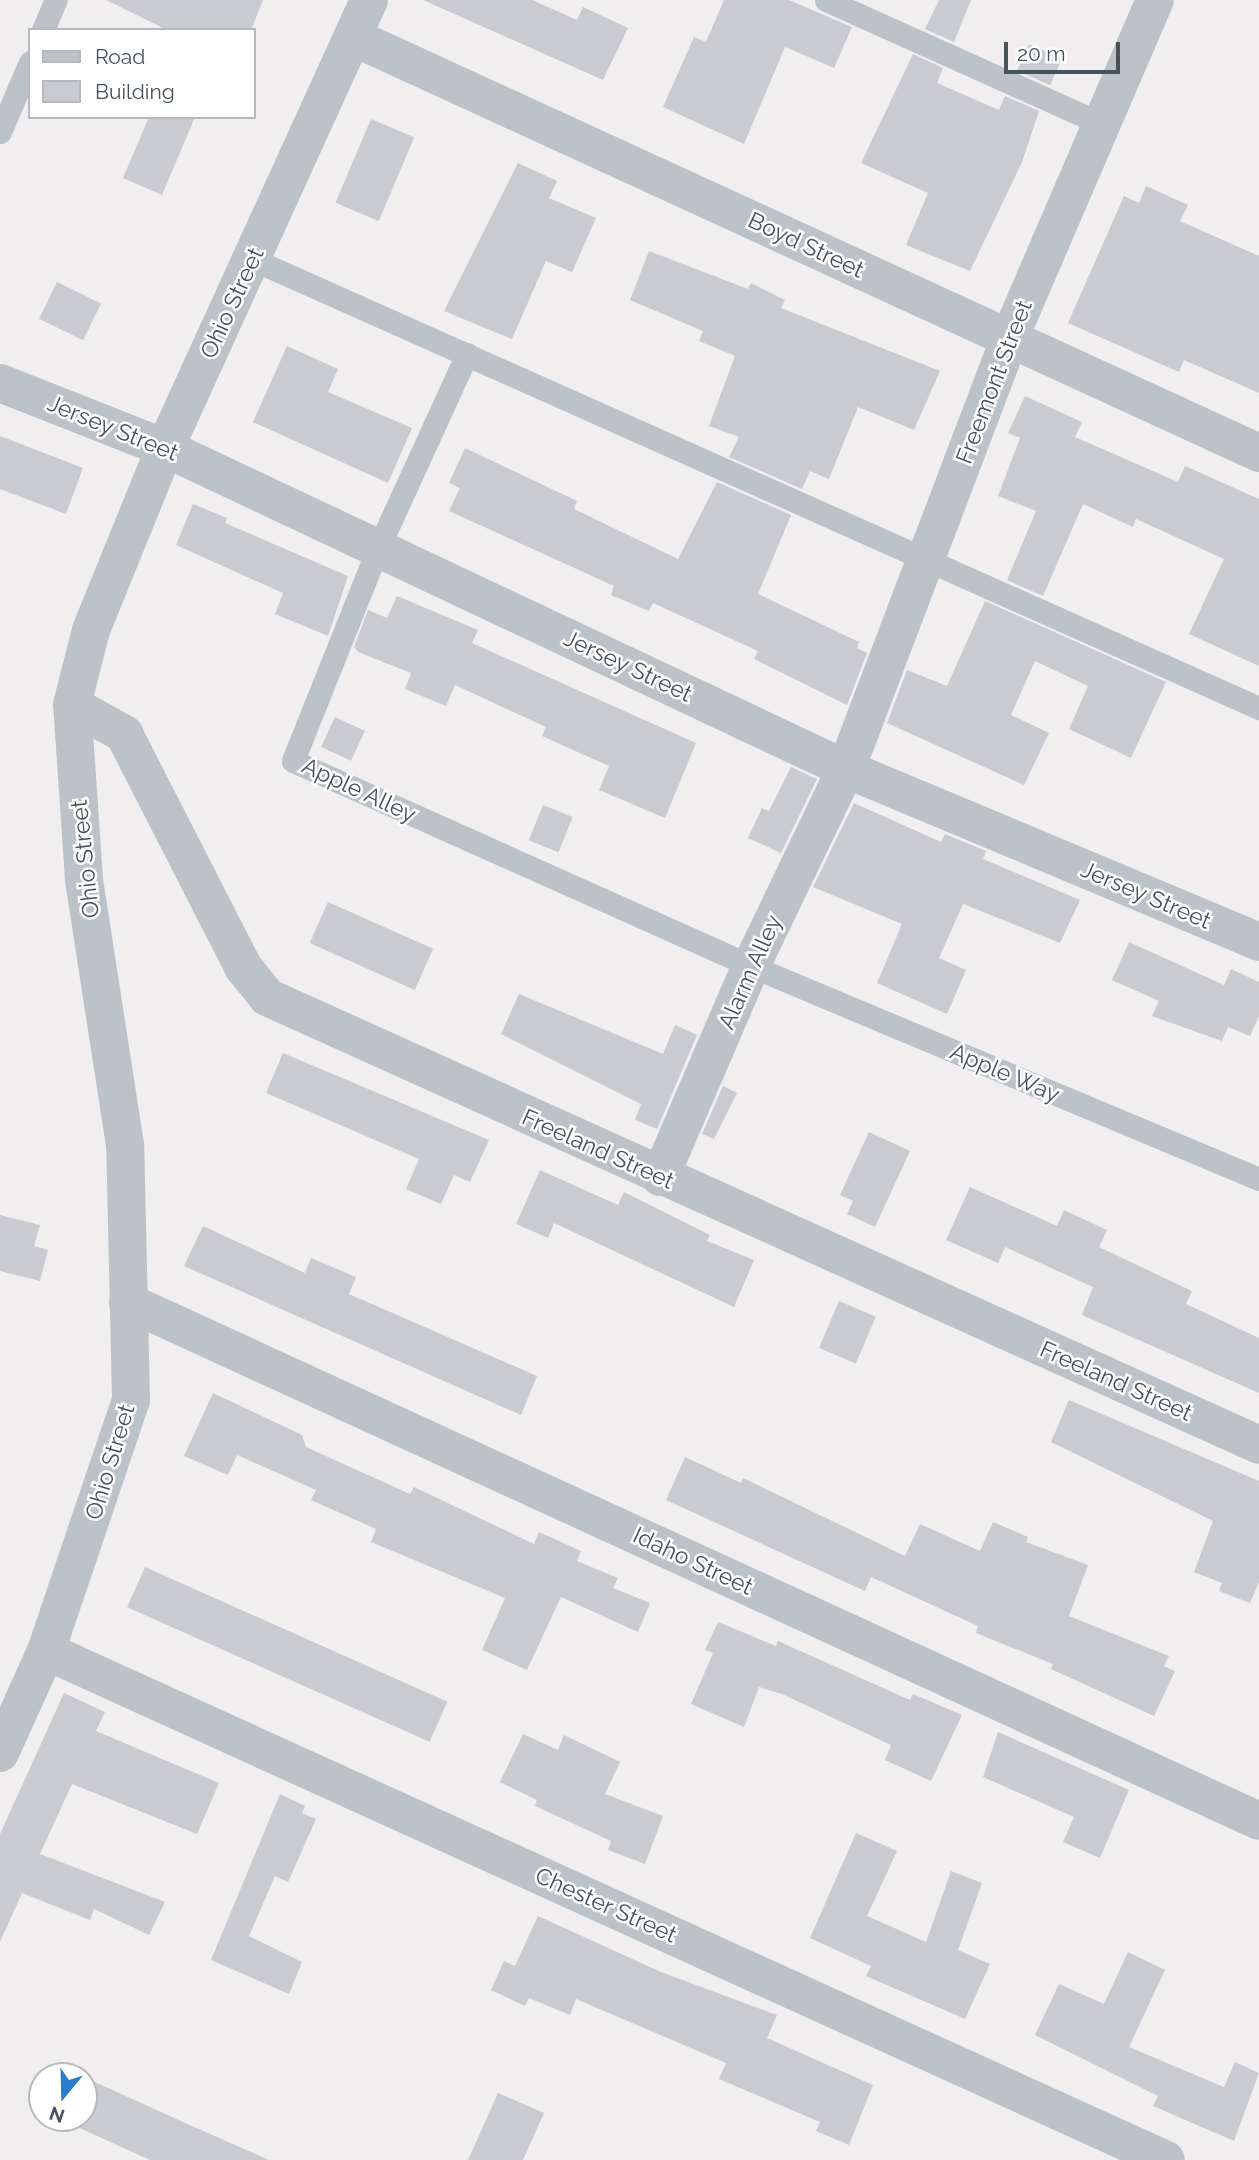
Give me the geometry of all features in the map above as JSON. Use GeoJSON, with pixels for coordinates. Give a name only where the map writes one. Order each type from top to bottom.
{"type":"FeatureCollection","features":[{"type":"Feature","properties":{"kind":"street","name":"Ohio Street"},"geometry":{"type":"LineString","coordinates":[[0,1754],[46,1651],[131,1400],[125,1145],[84,879],[72,705],[91,630],[166,447],[369,0]]}},
{"type":"Feature","properties":{"kind":"street","name":"Freemont Street"},"geometry":{"type":"LineString","coordinates":[[846,769],[1009,338],[1155,0]]}},
{"type":"Feature","properties":{"kind":"street","name":"Boyd Street"},"geometry":{"type":"LineString","coordinates":[[353,37],[1259,453]]}},
{"type":"Feature","properties":{"kind":"street","name":"Jersey Street"},"geometry":{"type":"LineString","coordinates":[[0,383],[166,447],[846,769],[1259,942]]}},
{"type":"Feature","properties":{"kind":"street","name":"Freeland Street"},"geometry":{"type":"LineString","coordinates":[[72,705],[124,734],[243,967],[267,997],[660,1177],[1259,1445]]}},
{"type":"Feature","properties":{"kind":"street","name":"Alarm Alley"},"geometry":{"type":"LineString","coordinates":[[660,1177],[751,966],[846,769]]}},
{"type":"Feature","properties":{"kind":"street","name":"Idaho Street"},"geometry":{"type":"LineString","coordinates":[[128,1302],[1259,1821]]}},
{"type":"Feature","properties":{"kind":"street","name":"Chester Street"},"geometry":{"type":"LineString","coordinates":[[46,1651],[1166,2160]]}},
{"type":"Feature","properties":{"kind":"lane"},"geometry":{"type":"LineString","coordinates":[[44,28],[56,0]]}},
{"type":"Feature","properties":{"kind":"lane"},"geometry":{"type":"LineString","coordinates":[[826,0],[1100,123]]}},
{"type":"Feature","properties":{"kind":"lane"},"geometry":{"type":"LineString","coordinates":[[0,132],[28,67]]}},
{"type":"Feature","properties":{"kind":"lane"},"geometry":{"type":"LineString","coordinates":[[252,259],[1259,709]]}},
{"type":"Feature","properties":{"kind":"lane","name":"Apple Alley"},"geometry":{"type":"LineString","coordinates":[[467,354],[378,548],[293,761],[751,966]]}},
{"type":"Feature","properties":{"kind":"lane","name":"Apple Way"},"geometry":{"type":"LineString","coordinates":[[751,966],[1259,1179]]}},
{"type":"Feature","properties":{"kind":"building"},"geometry":{"type":"Polygon","coordinates":[[[106,0],[263,0],[252,28],[163,28],[106,0]]]}},
{"type":"Feature","properties":{"kind":"building"},"geometry":{"type":"Polygon","coordinates":[[[423,0],[532,0],[577,20],[583,7],[628,28],[603,80],[423,0]]]}},
{"type":"Feature","properties":{"kind":"building"},"geometry":{"type":"Polygon","coordinates":[[[724,0],[789,0],[852,27],[834,68],[785,47],[744,144],[663,107],[694,37],[706,42],[724,0]]]}},
{"type":"Feature","properties":{"kind":"building"},"geometry":{"type":"Polygon","coordinates":[[[939,0],[971,0],[954,42],[925,29],[939,0]]]}},
{"type":"Feature","properties":{"kind":"building"},"geometry":{"type":"Polygon","coordinates":[[[1029,44],[1062,59],[1050,85],[1017,70],[1029,44]]]}},
{"type":"Feature","properties":{"kind":"building"},"geometry":{"type":"Polygon","coordinates":[[[913,54],[943,68],[937,83],[999,110],[1005,96],[1039,111],[1022,162],[970,271],[906,245],[928,193],[861,163],[913,54]]]}},
{"type":"Feature","properties":{"kind":"building"},"geometry":{"type":"Polygon","coordinates":[[[148,119],[194,119],[162,195],[123,178],[148,119]]]}},
{"type":"Feature","properties":{"kind":"building"},"geometry":{"type":"Polygon","coordinates":[[[371,119],[414,137],[379,221],[335,203],[371,119]]]}},
{"type":"Feature","properties":{"kind":"building"},"geometry":{"type":"Polygon","coordinates":[[[518,163],[557,181],[549,198],[596,218],[572,272],[546,261],[512,339],[444,311],[518,163]]]}},
{"type":"Feature","properties":{"kind":"building"},"geometry":{"type":"Polygon","coordinates":[[[1146,186],[1188,205],[1180,221],[1259,256],[1259,393],[1184,360],[1179,372],[1068,323],[1124,196],[1139,203],[1146,186]]]}},
{"type":"Feature","properties":{"kind":"building"},"geometry":{"type":"Polygon","coordinates":[[[649,251],[748,289],[751,283],[785,300],[781,308],[940,371],[914,430],[858,407],[829,479],[810,471],[802,489],[729,457],[739,437],[709,426],[735,356],[699,341],[703,331],[630,300],[649,251]]]}},
{"type":"Feature","properties":{"kind":"building"},"geometry":{"type":"Polygon","coordinates":[[[57,282],[101,303],[83,340],[39,319],[57,282]]]}},
{"type":"Feature","properties":{"kind":"building"},"geometry":{"type":"Polygon","coordinates":[[[287,346],[338,369],[328,392],[412,428],[388,483],[253,422],[287,346]]]}},
{"type":"Feature","properties":{"kind":"building"},"geometry":{"type":"Polygon","coordinates":[[[1025,396],[1082,422],[1075,437],[1178,482],[1185,466],[1259,499],[1259,666],[1189,634],[1224,559],[1136,519],[1133,527],[1083,504],[1043,596],[1007,580],[1036,511],[998,496],[1020,438],[1008,433],[1025,396]]]}},
{"type":"Feature","properties":{"kind":"building"},"geometry":{"type":"Polygon","coordinates":[[[0,436],[83,468],[66,514],[0,489],[0,436]]]}},
{"type":"Feature","properties":{"kind":"building"},"geometry":{"type":"Polygon","coordinates":[[[465,448],[577,501],[574,509],[678,559],[717,482],[791,515],[758,594],[859,642],[857,648],[867,653],[847,705],[754,659],[758,651],[653,603],[649,611],[611,595],[614,586],[449,511],[460,488],[449,483],[465,448]]]}},
{"type":"Feature","properties":{"kind":"building"},"geometry":{"type":"Polygon","coordinates":[[[193,504],[227,518],[225,523],[348,576],[328,636],[275,614],[283,593],[176,545],[193,504]]]}},
{"type":"Feature","properties":{"kind":"building"},"geometry":{"type":"Polygon","coordinates":[[[397,596],[478,630],[472,643],[696,743],[665,818],[599,790],[609,766],[542,736],[546,727],[455,685],[446,706],[405,689],[411,673],[358,652],[354,647],[368,610],[387,618],[397,596]]]}},
{"type":"Feature","properties":{"kind":"building"},"geometry":{"type":"Polygon","coordinates":[[[985,601],[1166,682],[1131,758],[1069,729],[1088,686],[1035,661],[1011,715],[1049,733],[1024,785],[887,723],[907,670],[947,686],[985,601]]]}},
{"type":"Feature","properties":{"kind":"building"},"geometry":{"type":"Polygon","coordinates":[[[335,717],[365,731],[351,761],[321,747],[335,717]]]}},
{"type":"Feature","properties":{"kind":"building"},"geometry":{"type":"Polygon","coordinates":[[[791,767],[817,779],[781,853],[748,838],[762,808],[769,811],[791,767]]]}},
{"type":"Feature","properties":{"kind":"building"},"geometry":{"type":"Polygon","coordinates":[[[854,803],[941,842],[945,834],[986,851],[983,859],[1080,900],[1060,943],[963,904],[939,958],[966,970],[947,1014],[877,983],[902,924],[813,887],[854,803]]]}},
{"type":"Feature","properties":{"kind":"building"},"geometry":{"type":"Polygon","coordinates":[[[543,805],[573,817],[558,852],[529,840],[543,805]]]}},
{"type":"Feature","properties":{"kind":"building"},"geometry":{"type":"Polygon","coordinates":[[[328,902],[433,949],[415,990],[310,943],[328,902]]]}},
{"type":"Feature","properties":{"kind":"building"},"geometry":{"type":"Polygon","coordinates":[[[1129,942],[1224,985],[1231,969],[1259,982],[1259,1016],[1250,1036],[1228,1027],[1222,1041],[1152,1016],[1159,1001],[1112,980],[1129,942]]]}},
{"type":"Feature","properties":{"kind":"building"},"geometry":{"type":"Polygon","coordinates":[[[519,994],[663,1054],[675,1025],[697,1035],[657,1129],[635,1120],[641,1104],[501,1034],[519,994]]]}},
{"type":"Feature","properties":{"kind":"building"},"geometry":{"type":"Polygon","coordinates":[[[283,1053],[489,1140],[470,1182],[454,1175],[441,1204],[406,1189],[419,1159],[266,1093],[283,1053]]]}},
{"type":"Feature","properties":{"kind":"building"},"geometry":{"type":"Polygon","coordinates":[[[723,1086],[737,1093],[714,1139],[702,1134],[723,1086]]]}},
{"type":"Feature","properties":{"kind":"building"},"geometry":{"type":"Polygon","coordinates":[[[869,1132],[910,1151],[875,1227],[847,1214],[853,1201],[840,1195],[869,1132]]]}},
{"type":"Feature","properties":{"kind":"building"},"geometry":{"type":"Polygon","coordinates":[[[540,1170],[618,1205],[624,1192],[710,1235],[707,1241],[754,1260],[734,1307],[554,1223],[548,1238],[516,1224],[540,1170]]]}},
{"type":"Feature","properties":{"kind":"building"},"geometry":{"type":"Polygon","coordinates":[[[970,1187],[1057,1226],[1064,1210],[1107,1230],[1099,1247],[1192,1291],[1186,1304],[1259,1338],[1259,1393],[1082,1315],[1093,1287],[1005,1247],[998,1263],[946,1240],[970,1187]]]}},
{"type":"Feature","properties":{"kind":"building"},"geometry":{"type":"Polygon","coordinates":[[[0,1215],[40,1225],[34,1246],[48,1250],[40,1281],[0,1271],[0,1215]]]}},
{"type":"Feature","properties":{"kind":"building"},"geometry":{"type":"Polygon","coordinates":[[[203,1226],[305,1273],[311,1258],[356,1277],[349,1294],[537,1376],[521,1415],[184,1266],[203,1226]]]}},
{"type":"Feature","properties":{"kind":"building"},"geometry":{"type":"Polygon","coordinates":[[[839,1301],[876,1317],[856,1364],[819,1348],[839,1301]]]}},
{"type":"Feature","properties":{"kind":"building"},"geometry":{"type":"Polygon","coordinates":[[[213,1393],[302,1435],[306,1447],[410,1494],[414,1487],[534,1544],[539,1532],[581,1551],[577,1561],[618,1578],[613,1588],[650,1603],[638,1632],[561,1597],[527,1670],[482,1650],[505,1598],[371,1542],[376,1529],[311,1500],[316,1490],[237,1455],[228,1475],[184,1456],[213,1393]]]}},
{"type":"Feature","properties":{"kind":"building"},"geometry":{"type":"Polygon","coordinates":[[[1069,1400],[1259,1481],[1259,1582],[1250,1603],[1219,1591],[1222,1583],[1194,1572],[1213,1521],[1051,1442],[1069,1400]]]}},
{"type":"Feature","properties":{"kind":"building"},"geometry":{"type":"Polygon","coordinates":[[[685,1457],[741,1483],[743,1478],[905,1556],[920,1524],[980,1551],[993,1522],[1028,1537],[1026,1542],[1088,1565],[1069,1616],[1169,1656],[1164,1666],[1175,1671],[1154,1716],[1051,1669],[1053,1664],[976,1633],[978,1626],[871,1577],[865,1591],[666,1500],[685,1457]]]}},
{"type":"Feature","properties":{"kind":"building"},"geometry":{"type":"Polygon","coordinates":[[[145,1567],[447,1702],[429,1742],[127,1607],[145,1567]]]}},
{"type":"Feature","properties":{"kind":"building"},"geometry":{"type":"Polygon","coordinates":[[[718,1622],[776,1646],[778,1641],[910,1700],[913,1694],[962,1715],[931,1781],[885,1760],[891,1745],[782,1694],[759,1687],[744,1727],[691,1704],[713,1653],[705,1650],[718,1622]]]}},
{"type":"Feature","properties":{"kind":"building"},"geometry":{"type":"Polygon","coordinates":[[[64,1693],[105,1712],[96,1731],[219,1783],[197,1834],[72,1784],[40,1854],[165,1902],[149,1935],[94,1909],[90,1920],[22,1893],[0,1942],[0,1834],[64,1693]]]}},
{"type":"Feature","properties":{"kind":"building"},"geometry":{"type":"Polygon","coordinates":[[[998,1732],[1129,1790],[1100,1858],[1063,1842],[1074,1817],[983,1777],[998,1732]]]}},
{"type":"Feature","properties":{"kind":"building"},"geometry":{"type":"Polygon","coordinates":[[[523,1734],[558,1750],[564,1735],[620,1762],[605,1794],[663,1816],[645,1864],[608,1850],[611,1841],[535,1806],[537,1800],[500,1782],[523,1734]]]}},
{"type":"Feature","properties":{"kind":"building"},"geometry":{"type":"Polygon","coordinates":[[[280,1794],[305,1806],[302,1813],[316,1819],[288,1882],[275,1876],[249,1936],[302,1962],[289,1994],[211,1960],[280,1794]]]}},
{"type":"Feature","properties":{"kind":"building"},"geometry":{"type":"Polygon","coordinates":[[[856,1833],[897,1851],[867,1916],[926,1942],[951,1871],[982,1883],[958,1950],[990,1964],[965,2019],[866,1976],[871,1966],[810,1938],[856,1833]]]}},
{"type":"Feature","properties":{"kind":"building"},"geometry":{"type":"Polygon","coordinates":[[[538,1916],[661,1972],[777,2015],[767,2038],[873,2085],[849,2145],[816,2131],[820,2122],[719,2079],[726,2063],[576,1999],[570,2015],[529,1998],[525,2006],[491,1990],[504,1961],[515,1966],[538,1916]]]}},
{"type":"Feature","properties":{"kind":"building"},"geometry":{"type":"Polygon","coordinates":[[[1128,1952],[1165,1970],[1129,2047],[1224,2087],[1235,2062],[1259,2073],[1234,2141],[1153,2106],[1158,2096],[1035,2035],[1059,1984],[1104,2004],[1128,1952]]]}},
{"type":"Feature","properties":{"kind":"building"},"geometry":{"type":"Polygon","coordinates":[[[98,2083],[269,2160],[150,2160],[88,2132],[98,2132],[98,2083]]]}},
{"type":"Feature","properties":{"kind":"building"},"geometry":{"type":"Polygon","coordinates":[[[498,2093],[544,2113],[523,2160],[468,2160],[498,2093]]]}}]}
